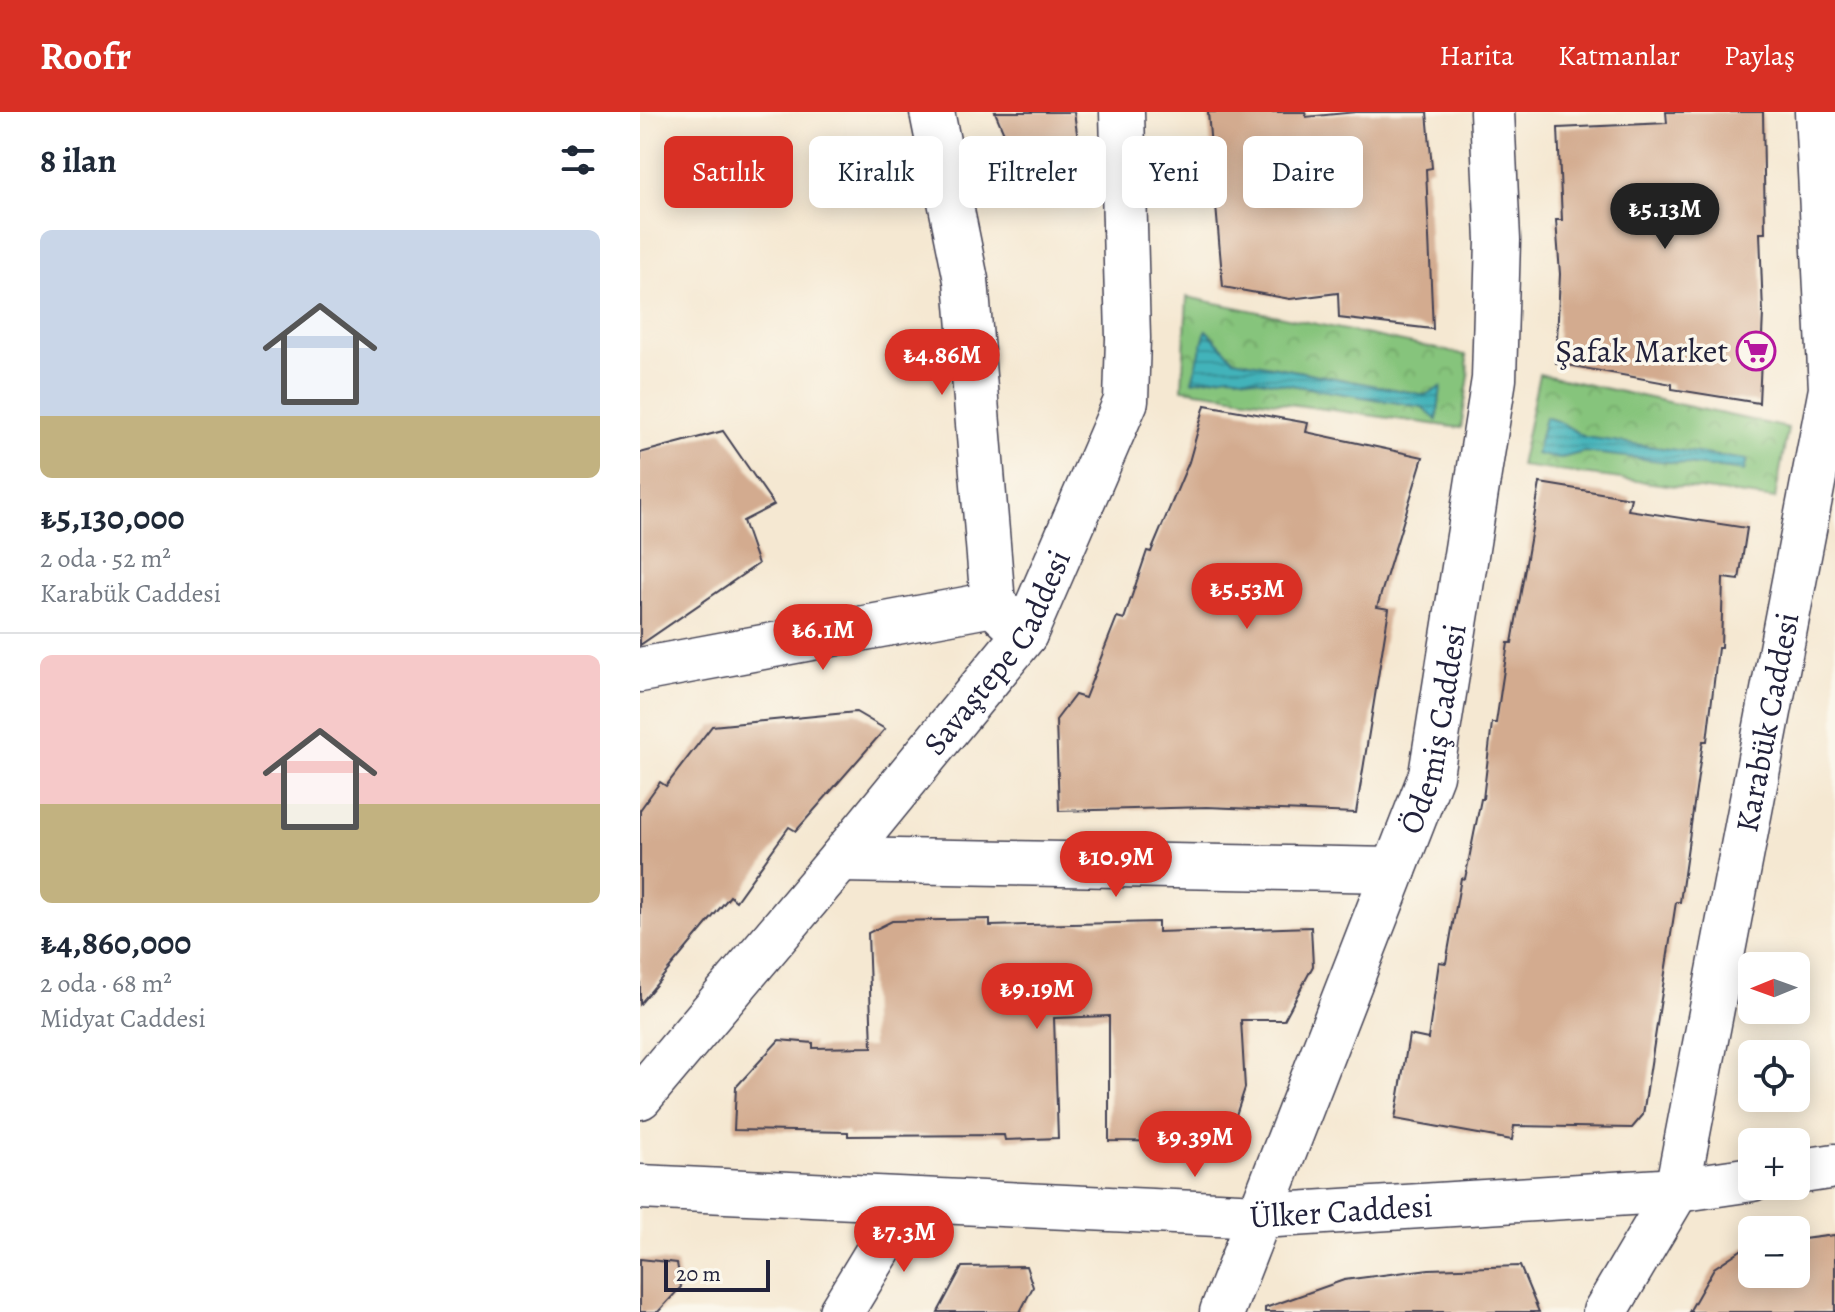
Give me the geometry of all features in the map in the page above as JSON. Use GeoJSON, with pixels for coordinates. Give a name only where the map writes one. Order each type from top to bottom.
{"type":"FeatureCollection","features":[{"type":"Feature","properties":{"kind":"street"},"geometry":{"type":"LineString","coordinates":[[932,112],[966,280],[993,604],[1025,634]]}},
{"type":"Feature","properties":{"kind":"street","name":"Savaştepe Caddesi"},"geometry":{"type":"LineString","coordinates":[[640,1097],[1025,634],[1126,401],[1128,338],[1122,112]]}},
{"type":"Feature","properties":{"kind":"street","name":"Ödemiş Caddesi"},"geometry":{"type":"LineString","coordinates":[[1222,1312],[1431,775],[1494,379],[1498,240],[1492,112]]}},
{"type":"Feature","properties":{"kind":"street","name":"Karabük Caddesi"},"geometry":{"type":"LineString","coordinates":[[1605,1312],[1677,1190],[1831,389],[1817,112]]}},
{"type":"Feature","properties":{"kind":"street"},"geometry":{"type":"LineString","coordinates":[[640,670],[993,604]]}},
{"type":"Feature","properties":{"kind":"street"},"geometry":{"type":"LineString","coordinates":[[840,860],[1394,870]]}},
{"type":"Feature","properties":{"kind":"street"},"geometry":{"type":"LineString","coordinates":[[1810,1170],[1835,1166]]}},
{"type":"Feature","properties":{"kind":"street","name":"Ülker Caddesi"},"geometry":{"type":"LineString","coordinates":[[640,1187],[1260,1216],[1677,1190],[1738,1181]]}},
{"type":"Feature","properties":{"kind":"street"},"geometry":{"type":"LineString","coordinates":[[841,1312],[909,1200]]}},
{"type":"Feature","properties":{"kind":"green space"},"geometry":{"type":"Polygon","coordinates":[[[1187,297],[1466,355],[1469,376],[1461,428],[1182,389],[1187,297]]]}},
{"type":"Feature","properties":{"kind":"green space"},"geometry":{"type":"Polygon","coordinates":[[[1539,374],[1788,428],[1775,499],[1520,466],[1539,374]]]}},
{"type":"Feature","properties":{"kind":"water"},"geometry":{"type":"Polygon","coordinates":[[[1206,330],[1234,359],[1425,395],[1441,387],[1437,420],[1422,407],[1230,375],[1192,381],[1206,330]]]}},
{"type":"Feature","properties":{"kind":"water"},"geometry":{"type":"Polygon","coordinates":[[[1545,417],[1585,437],[1747,460],[1744,471],[1584,452],[1558,459],[1536,454],[1545,417]]]}},
{"type":"Feature","properties":{"kind":"building"},"geometry":{"type":"Polygon","coordinates":[[[995,112],[1074,112],[1077,136],[1005,136],[995,112]]]}},
{"type":"Feature","properties":{"kind":"building"},"geometry":{"type":"Polygon","coordinates":[[[1208,112],[1305,112],[1306,117],[1356,112],[1427,112],[1432,168],[1426,169],[1433,329],[1339,318],[1338,293],[1290,299],[1223,287],[1216,208],[1227,208],[1227,136],[1210,136],[1208,112]]]}},
{"type":"Feature","properties":{"kind":"building"},"geometry":{"type":"Polygon","coordinates":[[[1666,112],[1763,112],[1765,233],[1760,233],[1763,313],[1759,403],[1672,389],[1672,384],[1556,363],[1560,274],[1556,220],[1562,220],[1558,128],[1667,123],[1666,112]]]}},
{"type":"Feature","properties":{"kind":"building"},"geometry":{"type":"Polygon","coordinates":[[[1205,405],[1308,423],[1306,432],[1423,457],[1377,607],[1389,609],[1356,813],[1207,807],[1059,811],[1056,720],[1075,695],[1085,698],[1117,617],[1124,619],[1147,551],[1151,552],[1189,462],[1205,405]]]}},
{"type":"Feature","properties":{"kind":"building"},"geometry":{"type":"Polygon","coordinates":[[[723,431],[774,505],[743,521],[758,564],[640,645],[640,453],[723,431]]]}},
{"type":"Feature","properties":{"kind":"building"},"geometry":{"type":"Polygon","coordinates":[[[1540,483],[1631,498],[1628,510],[1747,528],[1739,580],[1723,578],[1721,648],[1718,648],[1707,741],[1703,741],[1680,902],[1676,902],[1643,1115],[1632,1128],[1514,1126],[1512,1140],[1395,1119],[1409,1035],[1428,1039],[1439,962],[1446,963],[1461,878],[1465,879],[1483,799],[1492,723],[1496,723],[1508,643],[1512,643],[1540,483]]]}},
{"type":"Feature","properties":{"kind":"building"},"geometry":{"type":"Polygon","coordinates":[[[856,712],[885,729],[796,831],[789,827],[736,901],[730,896],[640,1004],[640,810],[660,782],[666,786],[712,726],[856,712]]]}},
{"type":"Feature","properties":{"kind":"building"},"geometry":{"type":"Polygon","coordinates":[[[990,919],[990,926],[1158,922],[1158,932],[1311,927],[1313,966],[1284,1020],[1241,1020],[1245,1088],[1235,1118],[1218,1142],[1109,1141],[1109,1016],[1054,1018],[1058,1138],[1005,1140],[1004,1135],[848,1136],[848,1132],[734,1130],[736,1087],[779,1040],[813,1043],[813,1048],[872,1047],[868,933],[892,921],[990,919]]]}},
{"type":"Feature","properties":{"kind":"building"},"geometry":{"type":"Polygon","coordinates":[[[1835,1235],[1835,1312],[1689,1312],[1714,1268],[1738,1252],[1738,1288],[1810,1288],[1810,1238],[1835,1235]]]}},
{"type":"Feature","properties":{"kind":"building"},"geometry":{"type":"Polygon","coordinates":[[[640,1259],[677,1263],[681,1287],[658,1312],[640,1312],[640,1259]]]}},
{"type":"Feature","properties":{"kind":"building"},"geometry":{"type":"Polygon","coordinates":[[[1026,1266],[1033,1287],[1020,1312],[938,1312],[962,1267],[1026,1266]]]}},
{"type":"Feature","properties":{"kind":"building"},"geometry":{"type":"Polygon","coordinates":[[[1520,1266],[1539,1312],[1265,1312],[1265,1308],[1344,1280],[1429,1269],[1520,1266]]]}},
{"type":"Feature","properties":{"kind":"place","name":"Şafak Market"},"geometry":{"type":"Point","coordinates":[1756,351]}}]}
